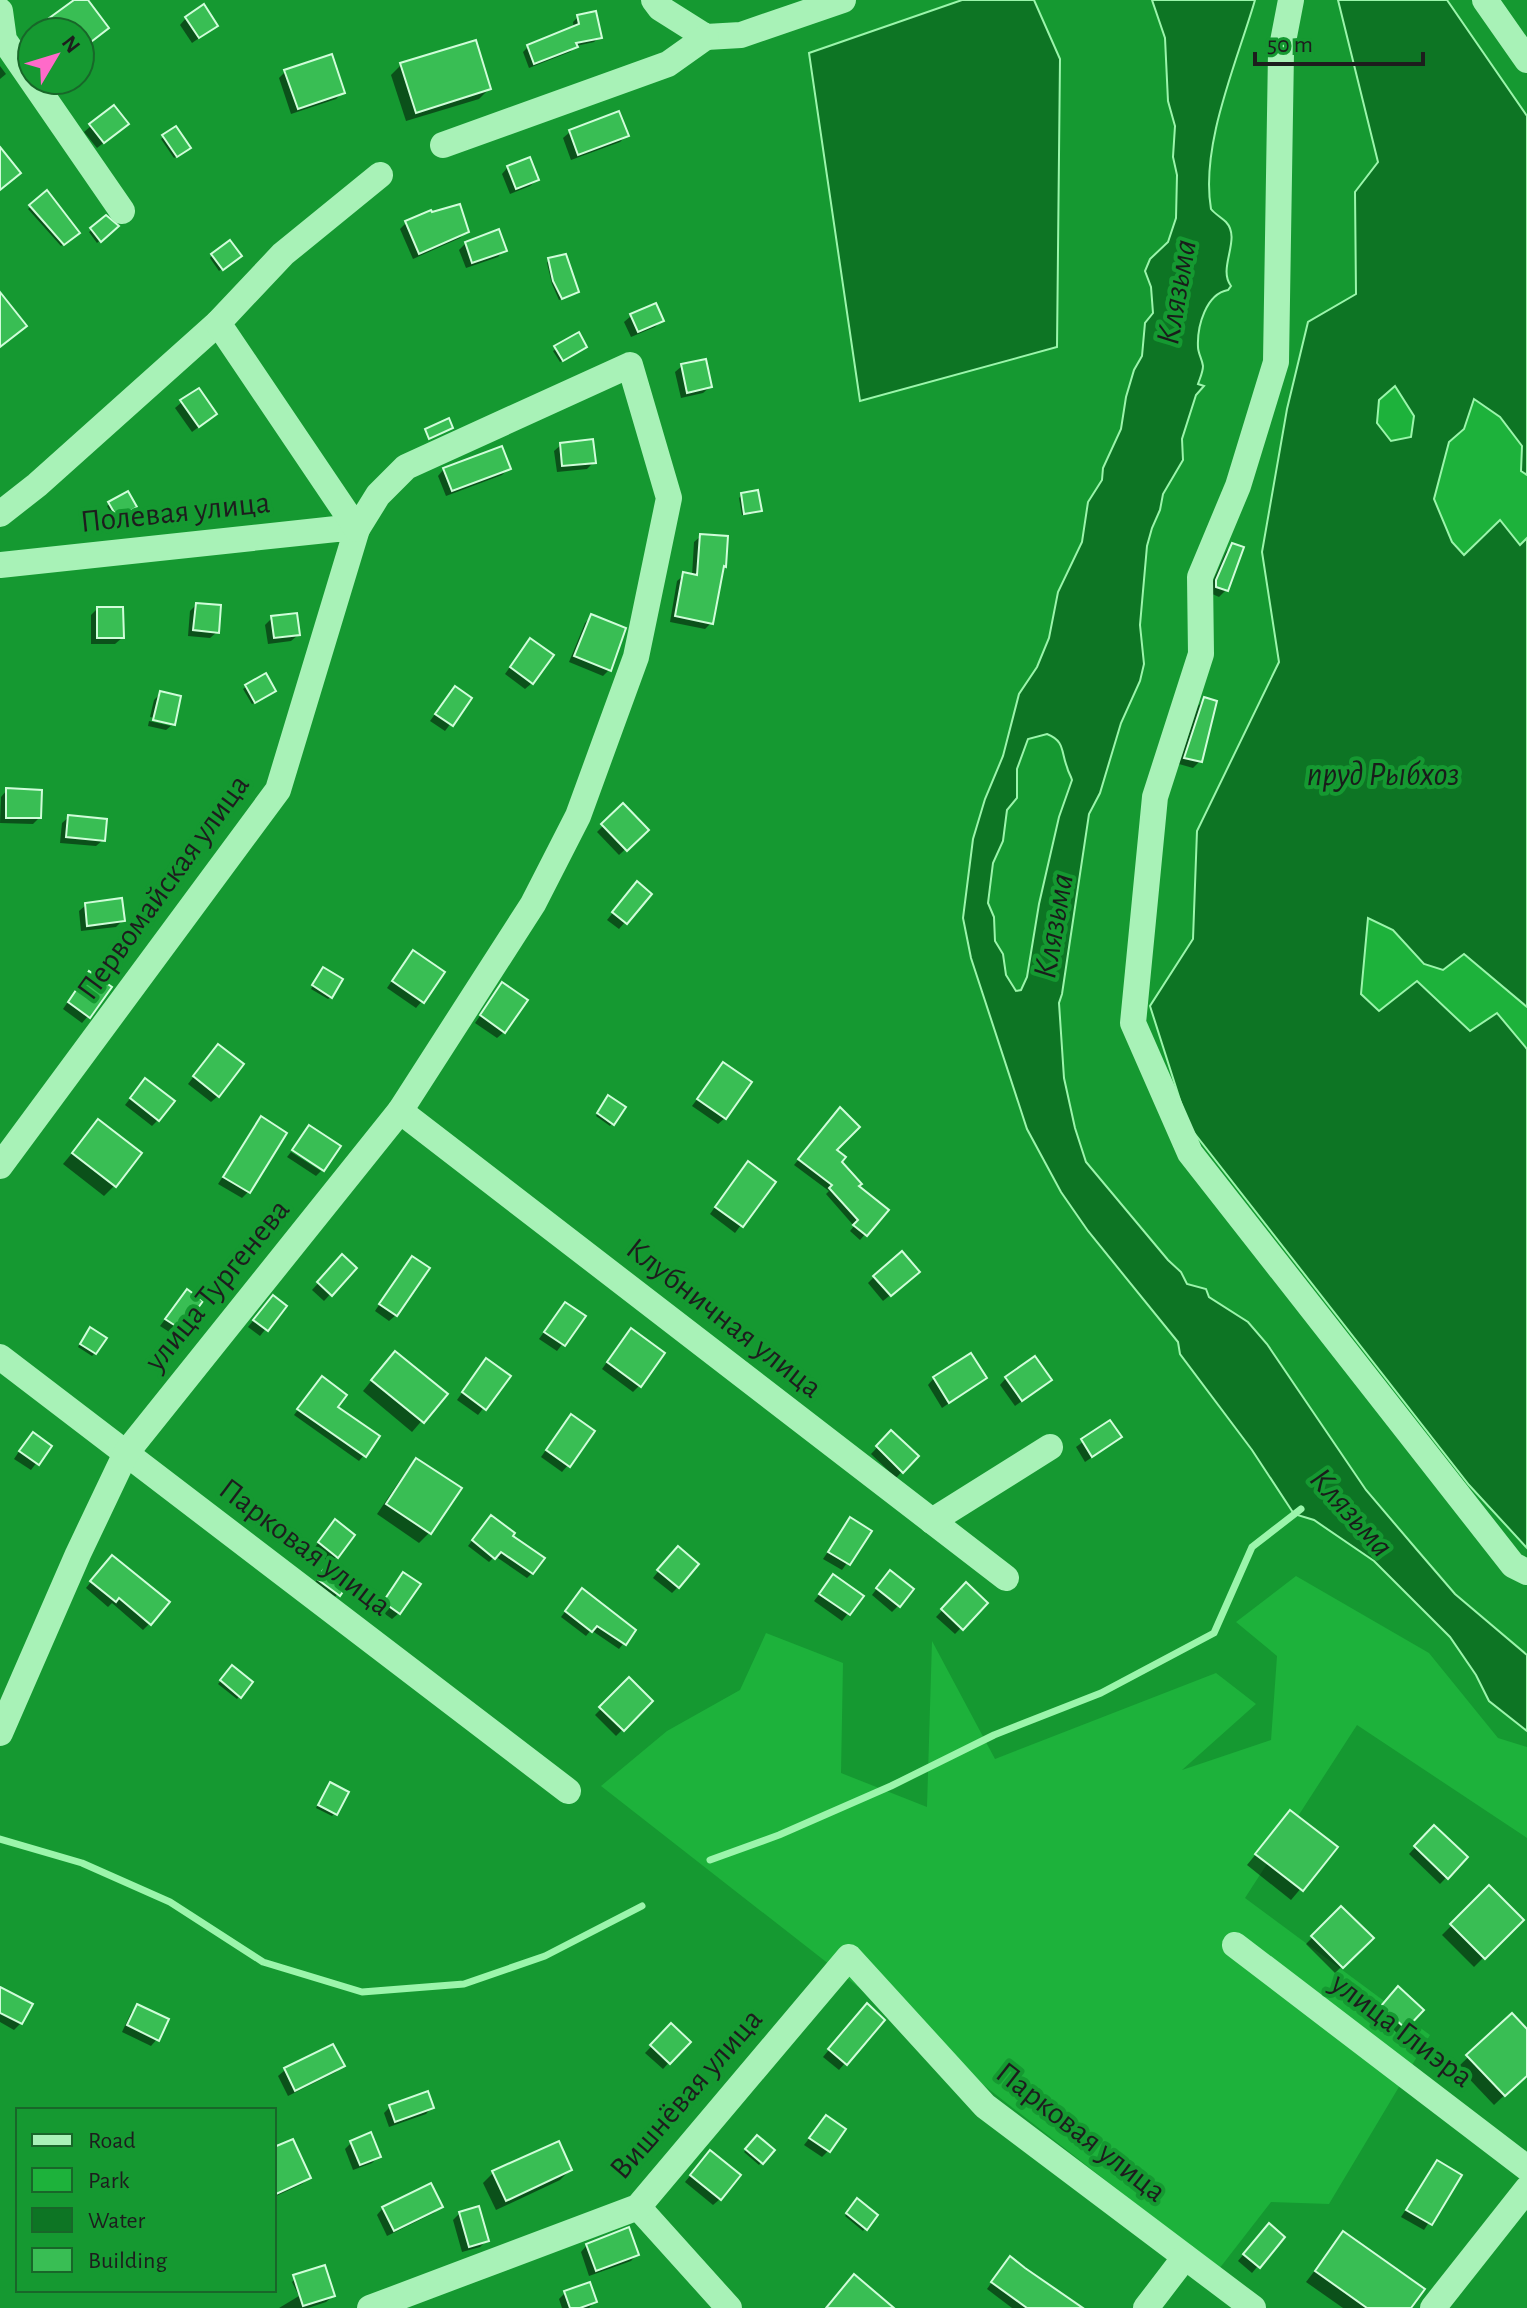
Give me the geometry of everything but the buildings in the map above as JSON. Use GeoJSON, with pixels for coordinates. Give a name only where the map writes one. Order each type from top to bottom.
{"type":"FeatureCollection","features":[{"type":"Feature","properties":{"kind":"street"},"geometry":{"type":"LineString","coordinates":[[654,0],[660,8],[706,37]]}},
{"type":"Feature","properties":{"kind":"street"},"geometry":{"type":"LineString","coordinates":[[443,145],[668,64],[706,37],[741,35],[843,0]]}},
{"type":"Feature","properties":{"kind":"street"},"geometry":{"type":"LineString","coordinates":[[1291,0],[1281,52],[1276,362],[1238,486],[1200,577],[1201,654],[1155,797],[1133,1023],[1190,1153],[1513,1565],[1527,1572]]}},
{"type":"Feature","properties":{"kind":"street"},"geometry":{"type":"LineString","coordinates":[[1485,0],[1527,60]]}},
{"type":"Feature","properties":{"kind":"street"},"geometry":{"type":"LineString","coordinates":[[0,11],[4,40],[122,211]]}},
{"type":"Feature","properties":{"kind":"street"},"geometry":{"type":"LineString","coordinates":[[0,514],[37,485],[218,323],[283,254],[380,175]]}},
{"type":"Feature","properties":{"kind":"street"},"geometry":{"type":"LineString","coordinates":[[218,323],[357,529]]}},
{"type":"Feature","properties":{"kind":"street","name":"Первомайская улица"},"geometry":{"type":"LineString","coordinates":[[0,1166],[278,790],[357,529],[378,495],[406,467],[630,365],[669,498],[636,657],[578,816],[533,904]]}},
{"type":"Feature","properties":{"kind":"street","name":"Полевая улица"},"geometry":{"type":"LineString","coordinates":[[0,565],[357,529]]}},
{"type":"Feature","properties":{"kind":"street","name":"улица Тургенева"},"geometry":{"type":"LineString","coordinates":[[0,1733],[126,1453],[400,1111],[533,904]]}},
{"type":"Feature","properties":{"kind":"street","name":"Клубничная улица"},"geometry":{"type":"LineString","coordinates":[[400,1111],[1006,1578]]}},
{"type":"Feature","properties":{"kind":"street","name":"Парковая улица"},"geometry":{"type":"LineString","coordinates":[[0,1357],[568,1791]]}},
{"type":"Feature","properties":{"kind":"street"},"geometry":{"type":"LineString","coordinates":[[932,1521],[1050,1447]]}},
{"type":"Feature","properties":{"kind":"street","name":"улица Глиэра"},"geometry":{"type":"LineString","coordinates":[[1235,1945],[1527,2168]]}},
{"type":"Feature","properties":{"kind":"street","name":"Парковая улица"},"geometry":{"type":"LineString","coordinates":[[849,1957],[985,2106],[1253,2308]]}},
{"type":"Feature","properties":{"kind":"street","name":"Вишнёвая улица"},"geometry":{"type":"LineString","coordinates":[[370,2308],[638,2207],[849,1957]]}},
{"type":"Feature","properties":{"kind":"street"},"geometry":{"type":"LineString","coordinates":[[1433,2308],[1527,2189]]}},
{"type":"Feature","properties":{"kind":"street"},"geometry":{"type":"LineString","coordinates":[[638,2207],[729,2308]]}},
{"type":"Feature","properties":{"kind":"street"},"geometry":{"type":"LineString","coordinates":[[1146,2308],[1185,2257]]}},
{"type":"Feature","properties":{"kind":"green space"},"geometry":{"type":"Polygon","coordinates":[[[1395,385],[1415,416],[1411,437],[1391,441],[1377,423],[1379,400],[1395,385]]]}},
{"type":"Feature","properties":{"kind":"green space"},"geometry":{"type":"Polygon","coordinates":[[[1474,399],[1500,417],[1522,446],[1521,471],[1527,475],[1527,538],[1520,545],[1485,532],[1464,555],[1452,542],[1434,499],[1449,442],[1464,429],[1474,399]]]}},
{"type":"Feature","properties":{"kind":"green space"},"geometry":{"type":"Polygon","coordinates":[[[1368,918],[1393,930],[1425,965],[1443,970],[1464,954],[1527,1007],[1527,1049],[1497,1013],[1470,1031],[1418,982],[1379,1011],[1361,994],[1368,918]]]}},
{"type":"Feature","properties":{"kind":"green space"},"geometry":{"type":"Polygon","coordinates":[[[1296,1576],[1429,1653],[1498,1738],[1527,1747],[1527,1838],[1357,1725],[1245,1898],[1430,2035],[1329,2204],[1271,2202],[1219,2269],[601,1786],[667,1731],[740,1690],[766,1633],[843,1663],[841,1773],[927,1807],[932,1641],[995,1759],[1216,1673],[1256,1704],[1182,1770],[1271,1740],[1277,1656],[1236,1622],[1296,1576]]]}},
{"type":"Feature","properties":{"kind":"water"},"geometry":{"type":"Polygon","coordinates":[[[962,0],[1034,0],[1060,59],[1057,347],[860,401],[809,53],[962,0]]]}},
{"type":"Feature","properties":{"kind":"water","name":"Клязьма"},"geometry":{"type":"Polygon","coordinates":[[[1152,0],[1255,0],[1222,104],[1211,158],[1211,209],[1226,222],[1232,237],[1227,271],[1231,286],[1214,298],[1201,321],[1198,347],[1203,366],[1198,384],[1204,386],[1196,395],[1182,439],[1183,460],[1163,494],[1147,546],[1140,625],[1144,664],[1140,681],[1121,723],[1100,793],[1089,814],[1059,1003],[1064,1078],[1086,1162],[1181,1272],[1187,1284],[1206,1289],[1209,1297],[1248,1322],[1267,1344],[1366,1490],[1455,1594],[1527,1655],[1527,1731],[1489,1701],[1476,1675],[1450,1637],[1374,1561],[1314,1520],[1294,1514],[1252,1450],[1180,1354],[1178,1342],[1088,1231],[1061,1192],[1027,1129],[971,958],[963,918],[973,839],[1003,756],[1019,694],[1037,667],[1049,638],[1058,592],[1082,542],[1088,502],[1102,480],[1103,468],[1121,429],[1126,397],[1142,356],[1145,323],[1153,313],[1151,287],[1145,271],[1150,259],[1168,242],[1176,218],[1175,126],[1168,101],[1165,38],[1152,0]],[[1047,734],[1028,739],[1017,769],[1017,798],[1007,810],[1003,841],[993,863],[988,903],[994,917],[995,941],[1003,954],[1006,975],[1016,991],[1021,990],[1027,977],[1039,904],[1059,817],[1072,780],[1062,748],[1057,740],[1047,734]]]}},
{"type":"Feature","properties":{"kind":"water","name":"пруд Рыбхоз"},"geometry":{"type":"Polygon","coordinates":[[[1338,0],[1447,0],[1527,116],[1527,475],[1521,471],[1522,446],[1500,417],[1474,399],[1464,429],[1449,442],[1434,499],[1452,542],[1464,555],[1500,520],[1520,545],[1527,538],[1527,1007],[1464,954],[1443,970],[1424,964],[1393,930],[1368,918],[1361,994],[1379,1011],[1417,981],[1470,1031],[1497,1013],[1527,1049],[1527,1548],[1469,1485],[1188,1125],[1150,1006],[1193,939],[1197,831],[1279,662],[1262,552],[1287,409],[1308,322],[1356,294],[1355,192],[1378,162],[1338,0]],[[1395,386],[1379,400],[1377,423],[1391,441],[1411,437],[1414,416],[1395,386]]]}},
{"type":"Feature","properties":{"kind":"waterway","name":"Клязьма"},"geometry":{"type":"LineString","coordinates":[[710,1860],[779,1835],[891,1786],[994,1735],[1101,1693],[1214,1633],[1252,1547],[1301,1509]]}},
{"type":"Feature","properties":{"kind":"waterway"},"geometry":{"type":"LineString","coordinates":[[0,1839],[82,1863],[170,1902],[263,1962],[362,1992],[464,1984],[545,1956],[642,1906]]}}]}
